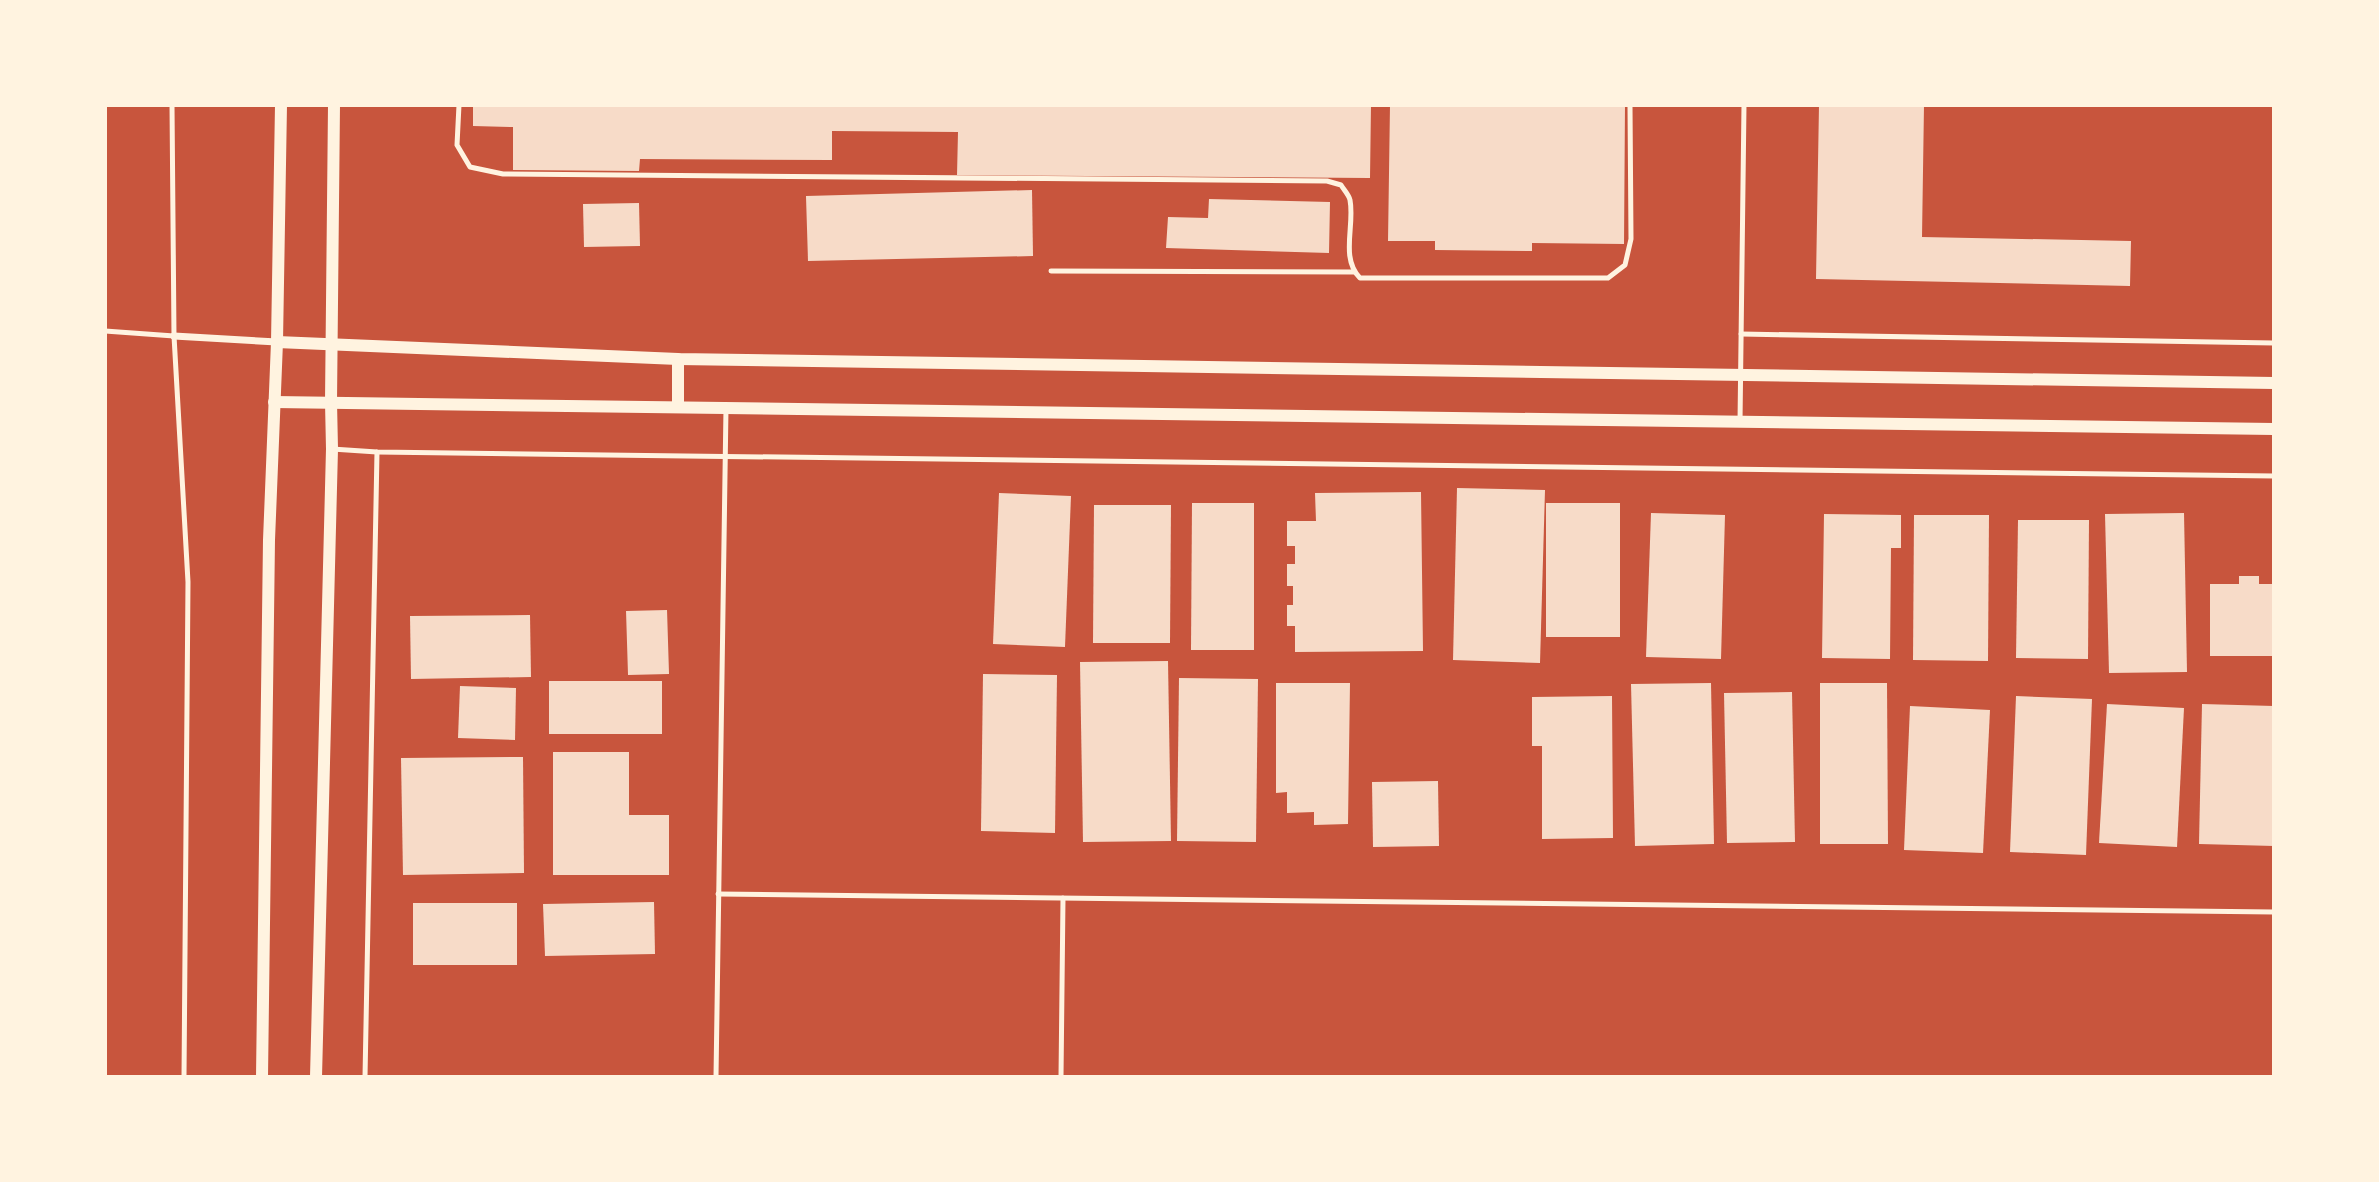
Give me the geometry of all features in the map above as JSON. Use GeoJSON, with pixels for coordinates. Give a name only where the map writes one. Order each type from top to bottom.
{"type":"FeatureCollection","features":[{"type":"Feature","properties":{"kind":"street"},"geometry":{"type":"LineString","coordinates":[[262,1077],[269,540],[277,342],[281,105]]}},
{"type":"Feature","properties":{"kind":"street"},"geometry":{"type":"LineString","coordinates":[[316,1077],[332,449],[334,105]]}},
{"type":"Feature","properties":{"kind":"street"},"geometry":{"type":"LineString","coordinates":[[174,336],[678,359],[2274,383]]}},
{"type":"Feature","properties":{"kind":"street"},"geometry":{"type":"LineString","coordinates":[[678,359],[678,407]]}},
{"type":"Feature","properties":{"kind":"street"},"geometry":{"type":"LineString","coordinates":[[274,402],[2274,429]]}},
{"type":"Feature","properties":{"kind":"lane"},"geometry":{"type":"LineString","coordinates":[[172,105],[174,336],[188,582],[184,1077]]}},
{"type":"Feature","properties":{"kind":"lane"},"geometry":{"type":"LineString","coordinates":[[459,105],[457,145],[470,166],[503,174],[1327,181],[1341,185],[1350,199],[1350,262],[1353,272],[1360,278],[1608,278],[1625,265],[1631,239],[1630,105]]}},
{"type":"Feature","properties":{"kind":"lane"},"geometry":{"type":"LineString","coordinates":[[1740,422],[1744,105]]}},
{"type":"Feature","properties":{"kind":"lane"},"geometry":{"type":"LineString","coordinates":[[1051,271],[1353,272]]}},
{"type":"Feature","properties":{"kind":"lane"},"geometry":{"type":"LineString","coordinates":[[105,331],[174,336]]}},
{"type":"Feature","properties":{"kind":"lane"},"geometry":{"type":"LineString","coordinates":[[1741,334],[2274,343]]}},
{"type":"Feature","properties":{"kind":"lane"},"geometry":{"type":"LineString","coordinates":[[716,1077],[726,408]]}},
{"type":"Feature","properties":{"kind":"lane"},"geometry":{"type":"LineString","coordinates":[[332,449],[725,457],[2274,476]]}},
{"type":"Feature","properties":{"kind":"lane"},"geometry":{"type":"LineString","coordinates":[[365,1077],[377,452]]}},
{"type":"Feature","properties":{"kind":"lane"},"geometry":{"type":"LineString","coordinates":[[719,894],[2274,912]]}},
{"type":"Feature","properties":{"kind":"lane"},"geometry":{"type":"LineString","coordinates":[[1061,1077],[1063,898]]}},
{"type":"Feature","properties":{"kind":"building"},"geometry":{"type":"Polygon","coordinates":[[[473,105],[1371,105],[1370,178],[957,175],[958,132],[832,131],[832,160],[640,159],[639,171],[513,170],[513,127],[473,126],[473,105]]]}},
{"type":"Feature","properties":{"kind":"building"},"geometry":{"type":"Polygon","coordinates":[[[1390,105],[1625,105],[1624,244],[1532,243],[1532,251],[1435,250],[1435,241],[1388,241],[1390,105]]]}},
{"type":"Feature","properties":{"kind":"building"},"geometry":{"type":"Polygon","coordinates":[[[1819,105],[1924,105],[1922,237],[2131,241],[2130,286],[1816,279],[1819,105]]]}},
{"type":"Feature","properties":{"kind":"building"},"geometry":{"type":"Polygon","coordinates":[[[1032,190],[1033,256],[808,261],[806,196],[1032,190]]]}},
{"type":"Feature","properties":{"kind":"building"},"geometry":{"type":"Polygon","coordinates":[[[1209,199],[1330,202],[1329,253],[1166,248],[1168,217],[1208,218],[1209,199]]]}},
{"type":"Feature","properties":{"kind":"building"},"geometry":{"type":"Polygon","coordinates":[[[639,203],[640,246],[584,247],[583,204],[639,203]]]}},
{"type":"Feature","properties":{"kind":"building"},"geometry":{"type":"Polygon","coordinates":[[[1457,488],[1545,490],[1540,663],[1453,660],[1457,488]]]}},
{"type":"Feature","properties":{"kind":"building"},"geometry":{"type":"Polygon","coordinates":[[[1421,492],[1423,651],[1295,652],[1295,626],[1287,626],[1287,605],[1293,605],[1293,586],[1287,586],[1287,564],[1295,564],[1295,546],[1287,546],[1287,521],[1316,521],[1315,493],[1421,492]]]}},
{"type":"Feature","properties":{"kind":"building"},"geometry":{"type":"Polygon","coordinates":[[[999,493],[1071,496],[1065,647],[993,644],[999,493]]]}},
{"type":"Feature","properties":{"kind":"building"},"geometry":{"type":"Polygon","coordinates":[[[1192,503],[1254,503],[1254,650],[1191,650],[1192,503]]]}},
{"type":"Feature","properties":{"kind":"building"},"geometry":{"type":"Polygon","coordinates":[[[1546,503],[1620,503],[1620,637],[1546,637],[1546,503]]]}},
{"type":"Feature","properties":{"kind":"building"},"geometry":{"type":"Polygon","coordinates":[[[1094,505],[1171,505],[1170,643],[1093,643],[1094,505]]]}},
{"type":"Feature","properties":{"kind":"building"},"geometry":{"type":"Polygon","coordinates":[[[1651,513],[1725,515],[1721,659],[1646,657],[1651,513]]]}},
{"type":"Feature","properties":{"kind":"building"},"geometry":{"type":"Polygon","coordinates":[[[2184,513],[2187,672],[2109,673],[2105,514],[2184,513]]]}},
{"type":"Feature","properties":{"kind":"building"},"geometry":{"type":"Polygon","coordinates":[[[1824,514],[1901,515],[1901,548],[1891,548],[1890,659],[1822,658],[1824,514]]]}},
{"type":"Feature","properties":{"kind":"building"},"geometry":{"type":"Polygon","coordinates":[[[1914,515],[1989,515],[1988,661],[1913,660],[1914,515]]]}},
{"type":"Feature","properties":{"kind":"building"},"geometry":{"type":"Polygon","coordinates":[[[2018,520],[2089,520],[2088,659],[2016,658],[2018,520]]]}},
{"type":"Feature","properties":{"kind":"building"},"geometry":{"type":"Polygon","coordinates":[[[2239,576],[2259,576],[2259,584],[2274,584],[2274,656],[2210,656],[2210,584],[2239,584],[2239,576]]]}},
{"type":"Feature","properties":{"kind":"building"},"geometry":{"type":"Polygon","coordinates":[[[667,610],[669,674],[628,675],[626,611],[667,610]]]}},
{"type":"Feature","properties":{"kind":"building"},"geometry":{"type":"Polygon","coordinates":[[[530,615],[531,677],[411,679],[410,616],[530,615]]]}},
{"type":"Feature","properties":{"kind":"building"},"geometry":{"type":"Polygon","coordinates":[[[1168,661],[1171,841],[1083,842],[1080,662],[1168,661]]]}},
{"type":"Feature","properties":{"kind":"building"},"geometry":{"type":"Polygon","coordinates":[[[983,674],[1057,675],[1055,833],[981,831],[983,674]]]}},
{"type":"Feature","properties":{"kind":"building"},"geometry":{"type":"Polygon","coordinates":[[[1179,678],[1258,679],[1256,842],[1177,841],[1179,678]]]}},
{"type":"Feature","properties":{"kind":"building"},"geometry":{"type":"Polygon","coordinates":[[[549,681],[662,681],[662,734],[549,734],[549,681]]]}},
{"type":"Feature","properties":{"kind":"building"},"geometry":{"type":"Polygon","coordinates":[[[1276,683],[1350,683],[1348,824],[1314,825],[1314,812],[1287,813],[1287,792],[1276,793],[1276,683]]]}},
{"type":"Feature","properties":{"kind":"building"},"geometry":{"type":"Polygon","coordinates":[[[1711,683],[1714,844],[1635,846],[1631,684],[1711,683]]]}},
{"type":"Feature","properties":{"kind":"building"},"geometry":{"type":"Polygon","coordinates":[[[1820,683],[1887,683],[1888,844],[1820,844],[1820,683]]]}},
{"type":"Feature","properties":{"kind":"building"},"geometry":{"type":"Polygon","coordinates":[[[460,686],[516,688],[515,740],[458,738],[460,686]]]}},
{"type":"Feature","properties":{"kind":"building"},"geometry":{"type":"Polygon","coordinates":[[[1792,692],[1795,842],[1727,843],[1724,693],[1792,692]]]}},
{"type":"Feature","properties":{"kind":"building"},"geometry":{"type":"Polygon","coordinates":[[[1612,696],[1613,838],[1542,839],[1542,746],[1532,746],[1532,697],[1612,696]]]}},
{"type":"Feature","properties":{"kind":"building"},"geometry":{"type":"Polygon","coordinates":[[[2016,696],[2092,699],[2086,855],[2010,852],[2016,696]]]}},
{"type":"Feature","properties":{"kind":"building"},"geometry":{"type":"Polygon","coordinates":[[[2107,704],[2184,708],[2177,847],[2099,843],[2107,704]]]}},
{"type":"Feature","properties":{"kind":"building"},"geometry":{"type":"Polygon","coordinates":[[[2202,704],[2274,706],[2274,846],[2199,844],[2202,704]]]}},
{"type":"Feature","properties":{"kind":"building"},"geometry":{"type":"Polygon","coordinates":[[[1910,706],[1990,710],[1983,853],[1904,850],[1910,706]]]}},
{"type":"Feature","properties":{"kind":"building"},"geometry":{"type":"Polygon","coordinates":[[[553,752],[629,752],[629,815],[669,815],[669,875],[553,875],[553,752]]]}},
{"type":"Feature","properties":{"kind":"building"},"geometry":{"type":"Polygon","coordinates":[[[523,757],[524,873],[403,875],[401,758],[523,757]]]}},
{"type":"Feature","properties":{"kind":"building"},"geometry":{"type":"Polygon","coordinates":[[[1438,781],[1439,846],[1373,847],[1372,782],[1438,781]]]}},
{"type":"Feature","properties":{"kind":"building"},"geometry":{"type":"Polygon","coordinates":[[[654,902],[655,954],[545,956],[543,904],[654,902]]]}},
{"type":"Feature","properties":{"kind":"building"},"geometry":{"type":"Polygon","coordinates":[[[413,903],[517,903],[517,965],[413,965],[413,903]]]}}]}
